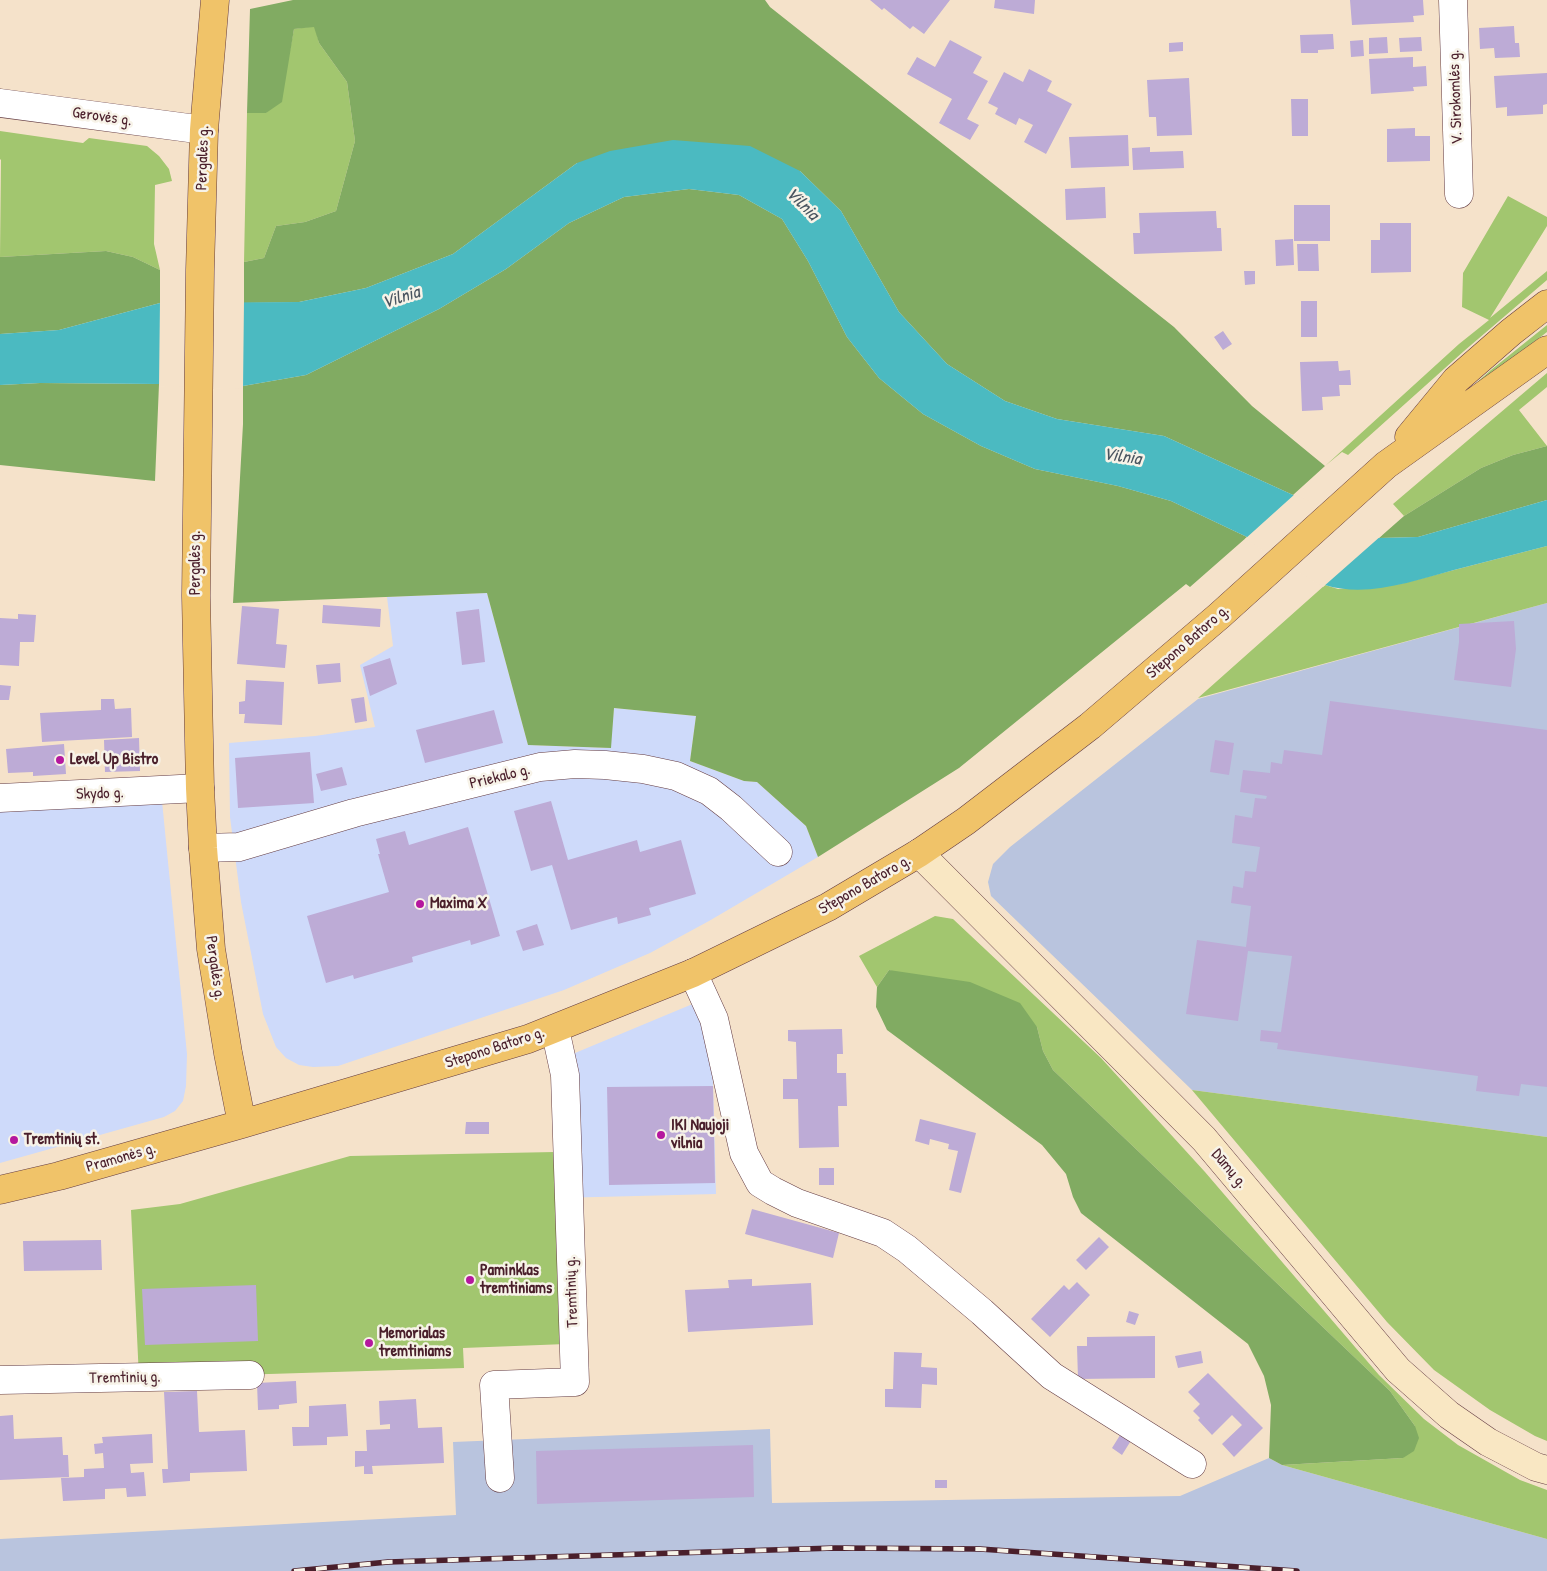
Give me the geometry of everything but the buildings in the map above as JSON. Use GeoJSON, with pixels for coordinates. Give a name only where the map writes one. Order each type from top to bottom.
{"type":"FeatureCollection","features":[{"type":"Feature","properties":{"kind":"main road","name":"Pergalės g."},"geometry":{"type":"LineString","coordinates":[[215,0],[204,130],[197,423],[196,596],[200,788],[211,949],[242,1124]]}},
{"type":"Feature","properties":{"kind":"main road","name":"Stepono Batoro g."},"geometry":{"type":"LineString","coordinates":[[1378,473],[1456,380],[1511,332],[1547,304]]}},
{"type":"Feature","properties":{"kind":"main road","name":"Stepono Batoro g."},"geometry":{"type":"LineString","coordinates":[[242,1124],[528,1039],[694,973],[828,907],[919,853],[966,821],[1090,726],[1219,616],[1378,473],[1547,350]]}},
{"type":"Feature","properties":{"kind":"main road","name":"Dūmų g."},"geometry":{"type":"LineString","coordinates":[[919,853],[1204,1139],[1398,1370],[1449,1415],[1480,1437],[1547,1470]]}},
{"type":"Feature","properties":{"kind":"main road","name":"Pramonės g."},"geometry":{"type":"LineString","coordinates":[[0,1190],[59,1176],[242,1124]]}},
{"type":"Feature","properties":{"kind":"street","name":"V. Sirokomlės g."},"geometry":{"type":"LineString","coordinates":[[1453,0],[1459,194]]}},
{"type":"Feature","properties":{"kind":"street","name":"Gerovės g."},"geometry":{"type":"LineString","coordinates":[[0,103],[204,130]]}},
{"type":"Feature","properties":{"kind":"street","name":"Priekalo g."},"geometry":{"type":"LineString","coordinates":[[203,848],[239,847],[354,813],[531,769],[575,764],[643,769],[676,776],[709,790],[778,852]]}},
{"type":"Feature","properties":{"kind":"street","name":"Skydo g."},"geometry":{"type":"LineString","coordinates":[[0,798],[200,788]]}},
{"type":"Feature","properties":{"kind":"street"},"geometry":{"type":"LineString","coordinates":[[694,973],[714,1019],[744,1153],[760,1183],[797,1203],[883,1233],[907,1249],[982,1312],[1052,1376],[1192,1464]]}},
{"type":"Feature","properties":{"kind":"street","name":"Tremtinių g."},"geometry":{"type":"LineString","coordinates":[[500,1478],[494,1385],[575,1382],[565,1075],[555,1029]]}},
{"type":"Feature","properties":{"kind":"street","name":"Tremtinių g."},"geometry":{"type":"LineString","coordinates":[[0,1380],[250,1376]]}},
{"type":"Feature","properties":{"kind":"shaded area"},"geometry":{"type":"Polygon","coordinates":[[[487,593],[528,745],[610,748],[614,708],[696,716],[690,761],[744,781],[757,782],[806,826],[818,857],[650,953],[564,990],[338,1066],[313,1067],[299,1065],[286,1058],[276,1047],[263,1014],[241,902],[230,817],[229,743],[315,736],[375,727],[360,665],[393,646],[387,597],[487,593]]]}},
{"type":"Feature","properties":{"kind":"shaded area"},"geometry":{"type":"Polygon","coordinates":[[[1547,603],[1547,1137],[1192,1090],[991,896],[988,882],[993,864],[1010,847],[1198,699],[1547,603]]]}},
{"type":"Feature","properties":{"kind":"shaded area"},"geometry":{"type":"Polygon","coordinates":[[[161,791],[187,1054],[186,1086],[183,1101],[175,1111],[164,1117],[0,1163],[0,798],[161,791]]]}},
{"type":"Feature","properties":{"kind":"shaded area"},"geometry":{"type":"Polygon","coordinates":[[[707,998],[713,1083],[716,1194],[558,1198],[551,1063],[707,998]]]}},
{"type":"Feature","properties":{"kind":"shaded area"},"geometry":{"type":"Polygon","coordinates":[[[770,1429],[772,1503],[1180,1496],[1269,1458],[1282,1465],[1547,1539],[1547,1571],[0,1571],[0,1539],[456,1515],[453,1442],[770,1429]]]}},
{"type":"Feature","properties":{"kind":"green space"},"geometry":{"type":"Polygon","coordinates":[[[293,0],[765,0],[770,7],[1174,327],[1252,406],[1325,466],[1293,495],[1164,436],[1057,419],[1005,401],[947,364],[899,312],[841,211],[800,171],[577,163],[453,254],[366,288],[299,302],[244,303],[244,262],[264,258],[276,226],[305,222],[336,211],[355,141],[347,82],[319,43],[314,27],[294,29],[282,102],[266,113],[247,113],[250,9],[293,0]]]}},
{"type":"Feature","properties":{"kind":"green space"},"geometry":{"type":"Polygon","coordinates":[[[315,26],[319,43],[347,82],[355,141],[336,211],[305,222],[276,226],[264,258],[244,262],[247,113],[266,113],[290,50],[294,29],[315,26]]]}},
{"type":"Feature","properties":{"kind":"green space"},"geometry":{"type":"Polygon","coordinates":[[[0,131],[83,143],[89,138],[147,146],[159,156],[169,169],[172,181],[155,185],[154,244],[160,270],[133,257],[106,251],[0,257],[0,131]]]}},
{"type":"Feature","properties":{"kind":"green space"},"geometry":{"type":"Polygon","coordinates":[[[689,189],[739,195],[782,219],[808,261],[847,337],[879,378],[923,414],[981,446],[1035,469],[1118,486],[1171,501],[1247,537],[1190,587],[1186,584],[959,768],[818,857],[806,826],[757,782],[744,781],[690,761],[696,716],[614,708],[611,748],[528,745],[487,593],[233,603],[243,424],[243,386],[306,375],[439,309],[506,269],[569,223],[624,197],[689,189]]]}},
{"type":"Feature","properties":{"kind":"green space"},"geometry":{"type":"Polygon","coordinates":[[[1508,196],[1547,217],[1547,226],[1490,318],[1547,271],[1547,280],[1348,455],[1342,452],[1325,466],[1459,344],[1489,320],[1462,307],[1463,273],[1508,196]]]}},
{"type":"Feature","properties":{"kind":"green space"},"geometry":{"type":"Polygon","coordinates":[[[106,251],[133,257],[160,270],[160,303],[59,330],[0,334],[0,257],[106,251]]]}},
{"type":"Feature","properties":{"kind":"green space"},"geometry":{"type":"Polygon","coordinates":[[[1547,325],[1547,332],[1436,418],[1491,370],[1547,325]]]}},
{"type":"Feature","properties":{"kind":"green space"},"geometry":{"type":"Polygon","coordinates":[[[1547,373],[1547,387],[1519,410],[1547,446],[1513,455],[1481,468],[1404,516],[1393,504],[1547,373]]]}},
{"type":"Feature","properties":{"kind":"green space"},"geometry":{"type":"Polygon","coordinates":[[[40,383],[159,384],[155,481],[0,465],[0,385],[40,383]]]}},
{"type":"Feature","properties":{"kind":"green space"},"geometry":{"type":"Polygon","coordinates":[[[1547,446],[1547,500],[1418,537],[1379,538],[1404,516],[1481,468],[1513,455],[1547,446]]]}},
{"type":"Feature","properties":{"kind":"green space"},"geometry":{"type":"Polygon","coordinates":[[[1547,546],[1547,603],[1198,698],[1325,585],[1338,589],[1400,584],[1547,546]]]}},
{"type":"Feature","properties":{"kind":"green space"},"geometry":{"type":"Polygon","coordinates":[[[935,916],[953,919],[1101,1058],[1205,1172],[1379,1375],[1424,1419],[1458,1445],[1520,1480],[1547,1490],[1547,1539],[1282,1465],[1403,1458],[1415,1426],[1390,1391],[1053,1070],[1043,1051],[1037,1027],[889,970],[877,987],[859,956],[935,916]]]}},
{"type":"Feature","properties":{"kind":"green space"},"geometry":{"type":"Polygon","coordinates":[[[889,970],[970,982],[1020,1003],[1037,1027],[1043,1051],[1053,1070],[1390,1391],[1415,1426],[1419,1438],[1414,1451],[1403,1458],[1282,1465],[1269,1458],[1271,1405],[1264,1376],[1248,1344],[1081,1213],[1073,1197],[1066,1174],[1042,1145],[887,1030],[876,1007],[877,987],[889,970]]]}},
{"type":"Feature","properties":{"kind":"green space"},"geometry":{"type":"Polygon","coordinates":[[[1192,1090],[1547,1137],[1547,1441],[1490,1410],[1434,1370],[1387,1322],[1192,1090]]]}},
{"type":"Feature","properties":{"kind":"green space"},"geometry":{"type":"Polygon","coordinates":[[[555,1152],[566,1344],[463,1348],[464,1368],[139,1378],[131,1210],[180,1204],[350,1156],[555,1152]]]}},
{"type":"Feature","properties":{"kind":"water","name":"Vilnia"},"geometry":{"type":"Polygon","coordinates":[[[673,140],[750,146],[800,171],[841,211],[899,312],[947,364],[1005,401],[1057,419],[1164,436],[1293,495],[1379,538],[1418,537],[1547,500],[1547,546],[1406,583],[1373,589],[1341,589],[1325,585],[1247,537],[1171,501],[1118,486],[1035,469],[981,446],[923,414],[879,378],[847,337],[808,261],[782,219],[739,195],[689,189],[624,197],[569,223],[506,269],[439,309],[306,375],[243,386],[40,383],[0,385],[0,334],[59,330],[160,303],[299,302],[366,288],[453,254],[577,163],[610,151],[673,140]]]}},
{"type":"Feature","properties":{"kind":"pier"},"geometry":{"type":"Polygon","coordinates":[[[160,301],[244,301],[243,389],[159,386],[160,301]]]}},
{"type":"Feature","properties":{"kind":"pier"},"geometry":{"type":"Polygon","coordinates":[[[1295,494],[1382,535],[1323,587],[1245,539],[1295,494]]]}},
{"type":"Feature","properties":{"kind":"railway"},"geometry":{"type":"LineString","coordinates":[[294,1571],[388,1562],[835,1548],[980,1549],[1297,1571]]}},
{"type":"Feature","properties":{"kind":"place","name":"Level Up Bistro"},"geometry":{"type":"Point","coordinates":[60,760]}},
{"type":"Feature","properties":{"kind":"place","name":"Maxima X"},"geometry":{"type":"Point","coordinates":[420,904]}},
{"type":"Feature","properties":{"kind":"place","name":"IKI Naujoji vilnia"},"geometry":{"type":"Point","coordinates":[661,1135]}},
{"type":"Feature","properties":{"kind":"place","name":"Tremtinių st."},"geometry":{"type":"Point","coordinates":[14,1140]}},
{"type":"Feature","properties":{"kind":"place","name":"Paminklas tremtiniams"},"geometry":{"type":"Point","coordinates":[470,1280]}},
{"type":"Feature","properties":{"kind":"place","name":"Memorialas tremtiniams"},"geometry":{"type":"Point","coordinates":[369,1343]}}]}
